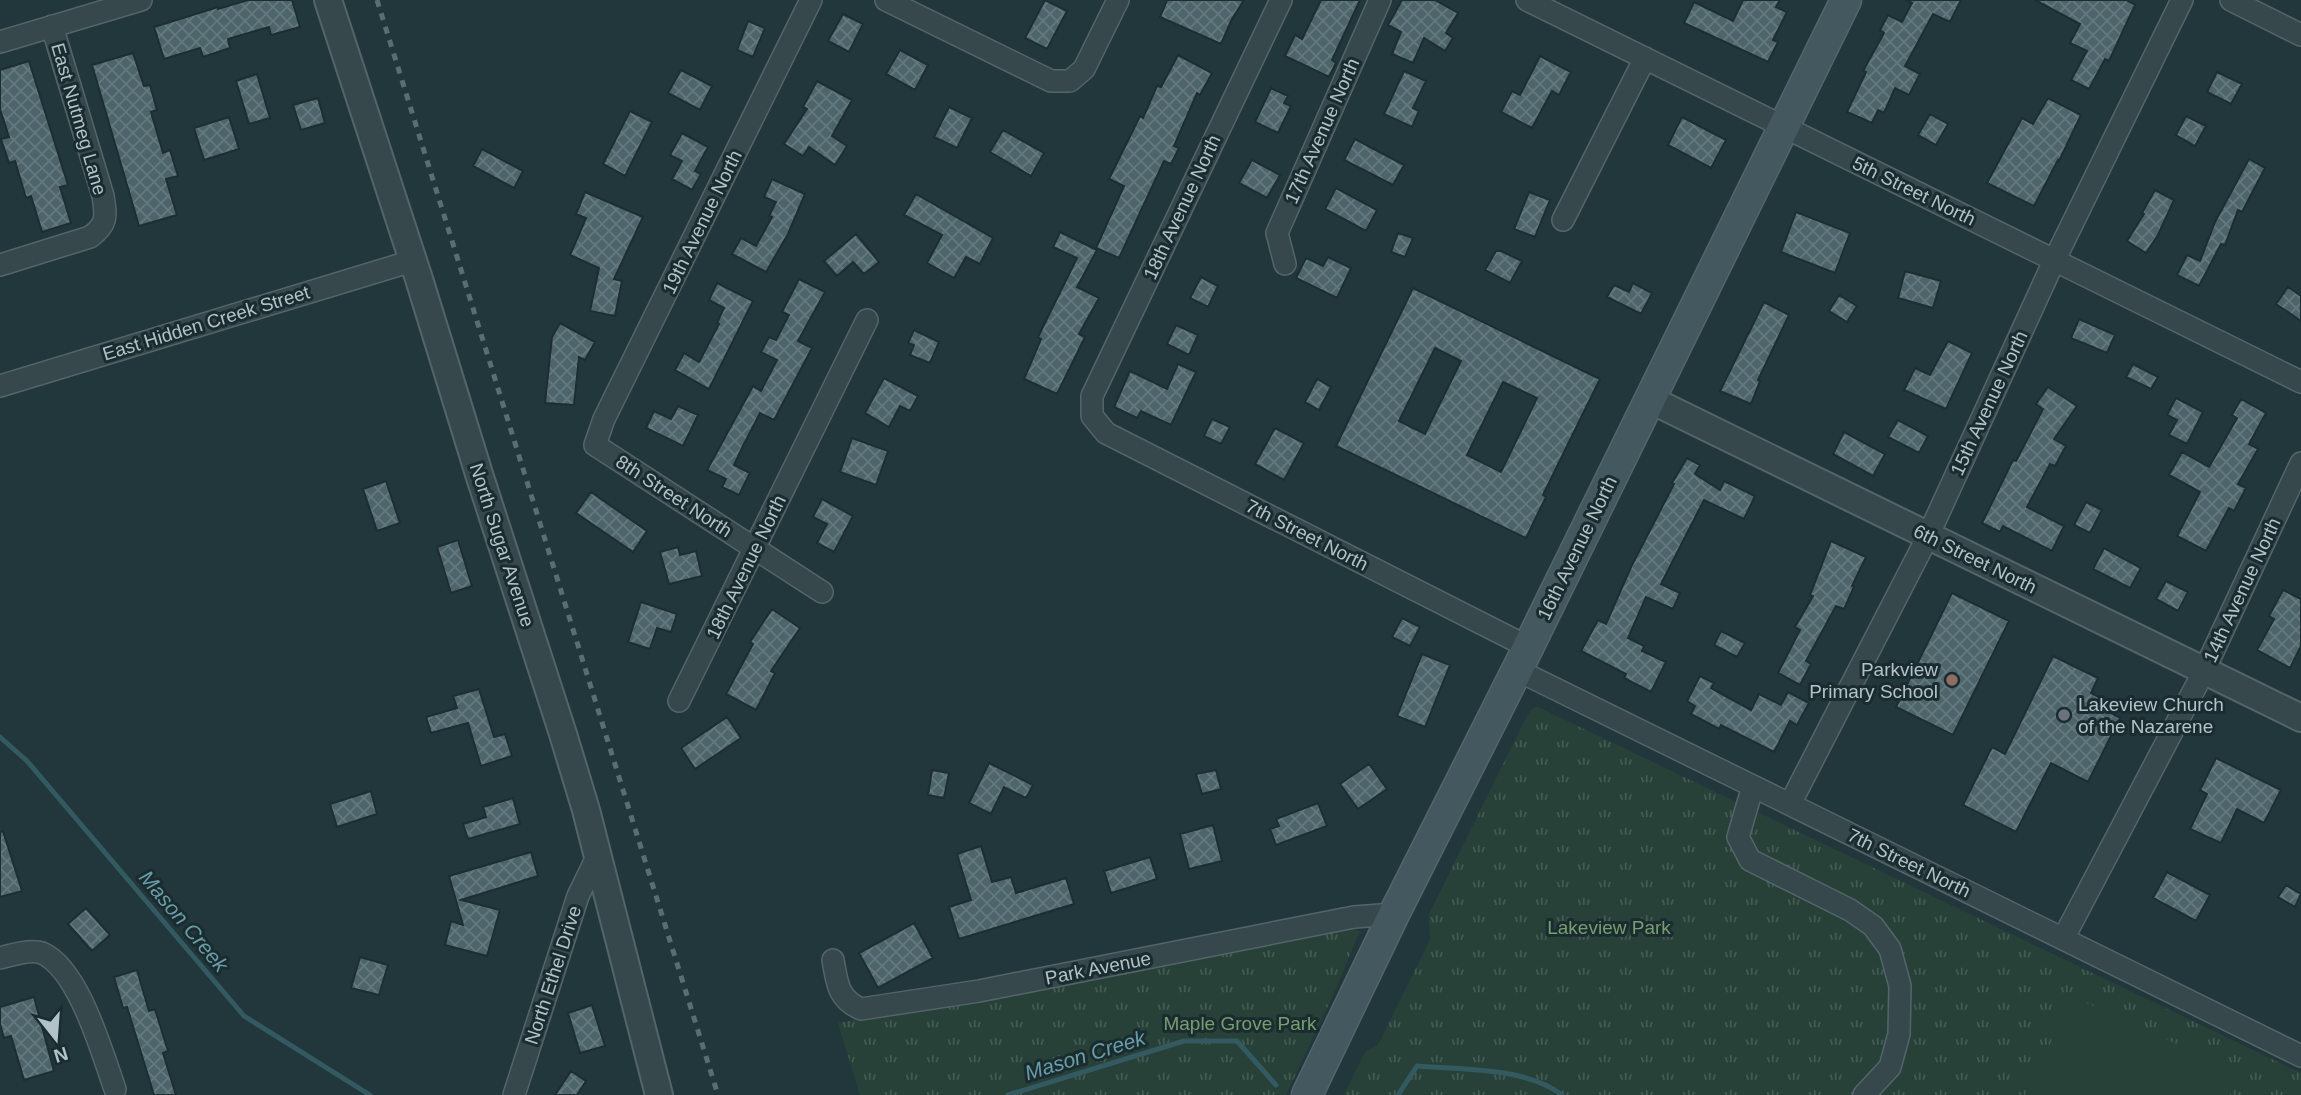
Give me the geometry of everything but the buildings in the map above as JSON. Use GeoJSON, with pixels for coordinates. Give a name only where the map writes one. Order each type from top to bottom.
{"type":"FeatureCollection","features":[{"type":"Feature","properties":{"kind":"main road","name":"16th Avenue North"},"geometry":{"type":"LineString","coordinates":[[1307,1095],[1846,0]]}},
{"type":"Feature","properties":{"kind":"street"},"geometry":{"type":"LineString","coordinates":[[0,41],[141,0]]}},
{"type":"Feature","properties":{"kind":"street","name":"North Sugar Avenue"},"geometry":{"type":"LineString","coordinates":[[328,0],[563,734],[659,1095]]}},
{"type":"Feature","properties":{"kind":"street","name":"19th Avenue North"},"geometry":{"type":"LineString","coordinates":[[595,445],[604,419],[811,0]]}},
{"type":"Feature","properties":{"kind":"street"},"geometry":{"type":"LineString","coordinates":[[886,0],[1051,81],[1070,81],[1084,69],[1118,0]]}},
{"type":"Feature","properties":{"kind":"street","name":"18th Avenue North"},"geometry":{"type":"LineString","coordinates":[[1093,416],[1092,396],[1281,0]]}},
{"type":"Feature","properties":{"kind":"street","name":"17th Avenue North"},"geometry":{"type":"LineString","coordinates":[[1285,264],[1277,233],[1380,0]]}},
{"type":"Feature","properties":{"kind":"street","name":"5th Street North"},"geometry":{"type":"LineString","coordinates":[[1527,0],[2301,382]]}},
{"type":"Feature","properties":{"kind":"street","name":"15th Avenue North"},"geometry":{"type":"LineString","coordinates":[[1790,804],[1928,536],[2054,261],[2182,0]]}},
{"type":"Feature","properties":{"kind":"street"},"geometry":{"type":"LineString","coordinates":[[2231,0],[2301,35]]}},
{"type":"Feature","properties":{"kind":"street","name":"East Nutmeg Lane"},"geometry":{"type":"LineString","coordinates":[[0,265],[90,237],[101,229],[106,214],[52,26]]}},
{"type":"Feature","properties":{"kind":"street"},"geometry":{"type":"LineString","coordinates":[[1563,220],[1645,58]]}},
{"type":"Feature","properties":{"kind":"street","name":"East Hidden Creek Street"},"geometry":{"type":"LineString","coordinates":[[0,386],[412,261]]}},
{"type":"Feature","properties":{"kind":"street","name":"18th Avenue North"},"geometry":{"type":"LineString","coordinates":[[679,701],[867,320]]}},
{"type":"Feature","properties":{"kind":"street","name":"6th Street North"},"geometry":{"type":"LineString","coordinates":[[1649,399],[2301,718]]}},
{"type":"Feature","properties":{"kind":"street","name":"7th Street North"},"geometry":{"type":"LineString","coordinates":[[1093,416],[1107,433],[1752,786],[2301,1056]]}},
{"type":"Feature","properties":{"kind":"street","name":"8th Street North"},"geometry":{"type":"LineString","coordinates":[[595,445],[822,592]]}},
{"type":"Feature","properties":{"kind":"street","name":"14th Avenue North"},"geometry":{"type":"LineString","coordinates":[[2063,939],[2204,671],[2301,463]]}},
{"type":"Feature","properties":{"kind":"street"},"geometry":{"type":"LineString","coordinates":[[1752,786],[1738,837],[1750,860],[1850,910],[1873,926],[1890,949],[1900,986],[1899,1034],[1890,1066],[1864,1095]]}},
{"type":"Feature","properties":{"kind":"street","name":"North Ethel Drive"},"geometry":{"type":"LineString","coordinates":[[514,1095],[578,896],[597,857]]}},
{"type":"Feature","properties":{"kind":"street","name":"Park Avenue"},"geometry":{"type":"LineString","coordinates":[[833,960],[838,986],[848,1004],[861,1009],[979,991],[1354,917],[1394,914]]}},
{"type":"Feature","properties":{"kind":"street"},"geometry":{"type":"LineString","coordinates":[[0,958],[39,952],[58,962],[73,984],[115,1089]]}},
{"type":"Feature","properties":{"kind":"green space","name":"Lakeview Park"},"geometry":{"type":"Polygon","coordinates":[[[1538,707],[2301,1073],[2301,1095],[1344,1095],[1365,1052],[1378,1045],[1430,940],[1430,912],[1527,716],[1533,708],[1538,707]]]}},
{"type":"Feature","properties":{"kind":"green space","name":"Maple Grove Park"},"geometry":{"type":"Polygon","coordinates":[[[1353,928],[1362,933],[1358,935],[1286,1095],[860,1095],[838,1023],[1353,928]]]}},
{"type":"Feature","properties":{"kind":"green space"},"geometry":{"type":"Polygon","coordinates":[[[2073,997],[2240,1073],[2230,1095],[2025,1095],[2073,997]]]}},
{"type":"Feature","properties":{"kind":"waterway","name":"Mason Creek"},"geometry":{"type":"LineString","coordinates":[[0,737],[27,761],[244,1016],[370,1095]]}},
{"type":"Feature","properties":{"kind":"waterway","name":"Mason Creek"},"geometry":{"type":"LineString","coordinates":[[1008,1095],[1184,1041],[1237,1041],[1276,1085]]}},
{"type":"Feature","properties":{"kind":"waterway","name":"Mason Creek"},"geometry":{"type":"LineString","coordinates":[[1398,1095],[1417,1066],[1512,1075],[1530,1079],[1562,1095]]}},
{"type":"Feature","properties":{"kind":"railway"},"geometry":{"type":"LineString","coordinates":[[377,0],[718,1095]]}},
{"type":"Feature","properties":{"kind":"place","name":"Parkview Primary School"},"geometry":{"type":"Point","coordinates":[1952,680]}},
{"type":"Feature","properties":{"kind":"place","name":"Lakeview Church of the Nazarene"},"geometry":{"type":"Point","coordinates":[2064,715]}}]}
